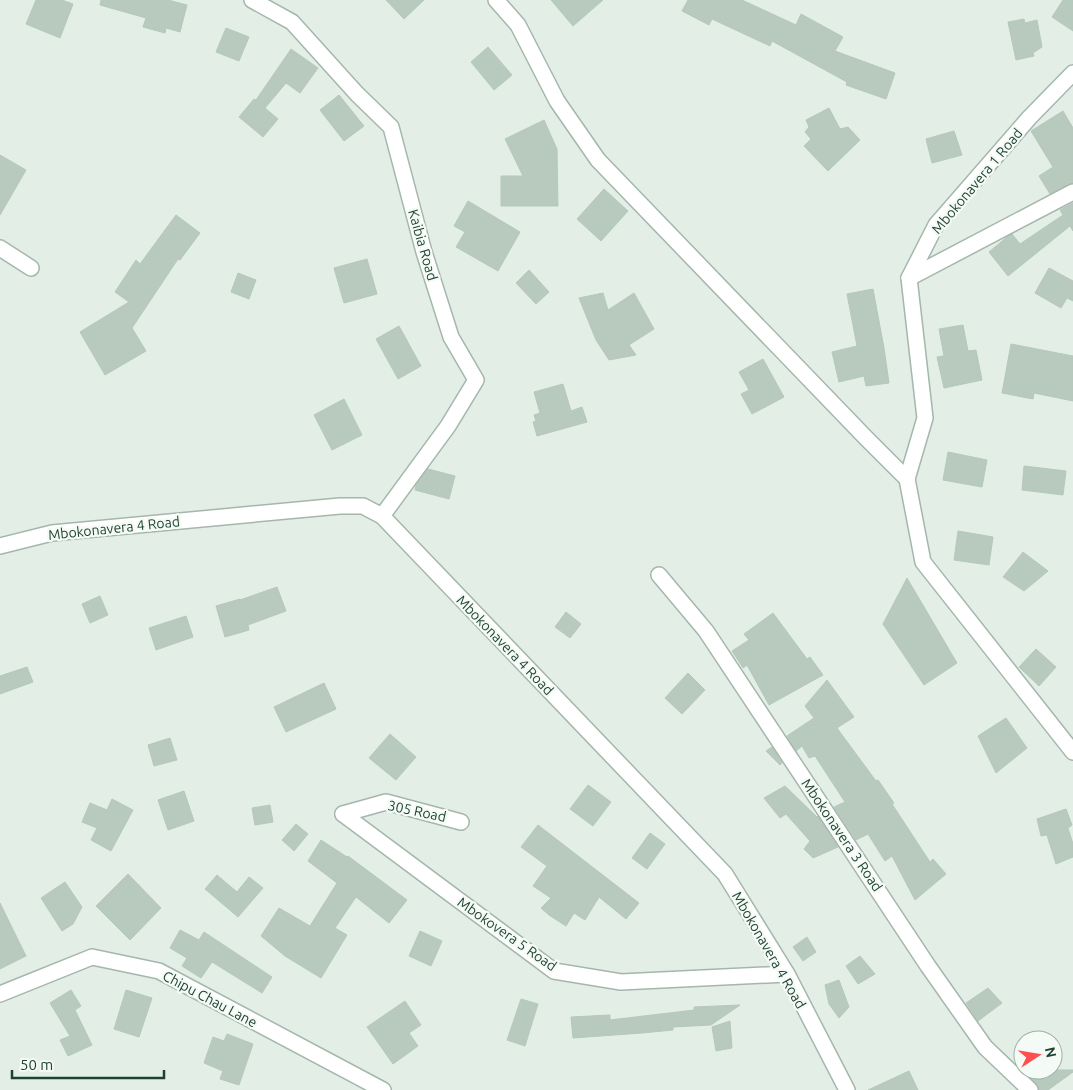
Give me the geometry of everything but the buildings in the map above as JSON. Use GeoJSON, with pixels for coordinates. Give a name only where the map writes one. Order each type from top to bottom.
{"type":"FeatureCollection","features":[{"type":"Feature","properties":{"kind":"street","name":"Kaibia Road"},"geometry":{"type":"LineString","coordinates":[[252,0],[292,22],[357,94],[391,127],[424,252],[451,337],[476,380],[448,426],[382,516]]}},
{"type":"Feature","properties":{"kind":"street"},"geometry":{"type":"LineString","coordinates":[[496,0],[518,25],[557,101],[598,160],[866,438],[908,479]]}},
{"type":"Feature","properties":{"kind":"street","name":"Mbokonavera 1 Road"},"geometry":{"type":"LineString","coordinates":[[909,278],[936,225],[1029,118],[1073,73]]}},
{"type":"Feature","properties":{"kind":"street"},"geometry":{"type":"LineString","coordinates":[[1073,192],[909,278],[925,418],[908,479],[923,562],[1073,752]]}},
{"type":"Feature","properties":{"kind":"street"},"geometry":{"type":"LineString","coordinates":[[0,248],[31,268]]}},
{"type":"Feature","properties":{"kind":"street","name":"Mbokonavera 4 Road"},"geometry":{"type":"LineString","coordinates":[[0,546],[52,533],[340,506],[363,506],[382,516],[724,874],[786,974],[846,1090]]}},
{"type":"Feature","properties":{"kind":"street","name":"Mbokonavera 3 Road"},"geometry":{"type":"LineString","coordinates":[[659,575],[706,631],[928,966],[985,1046],[1030,1090]]}},
{"type":"Feature","properties":{"kind":"street","name":"305 Road"},"geometry":{"type":"LineString","coordinates":[[343,814],[386,802],[461,822]]}},
{"type":"Feature","properties":{"kind":"street","name":"Mbokovera 5 Road"},"geometry":{"type":"LineString","coordinates":[[343,814],[554,971],[621,982],[786,974]]}},
{"type":"Feature","properties":{"kind":"street","name":"Chipu Chau Lane"},"geometry":{"type":"LineString","coordinates":[[0,994],[92,957],[159,972],[383,1090]]}}]}
